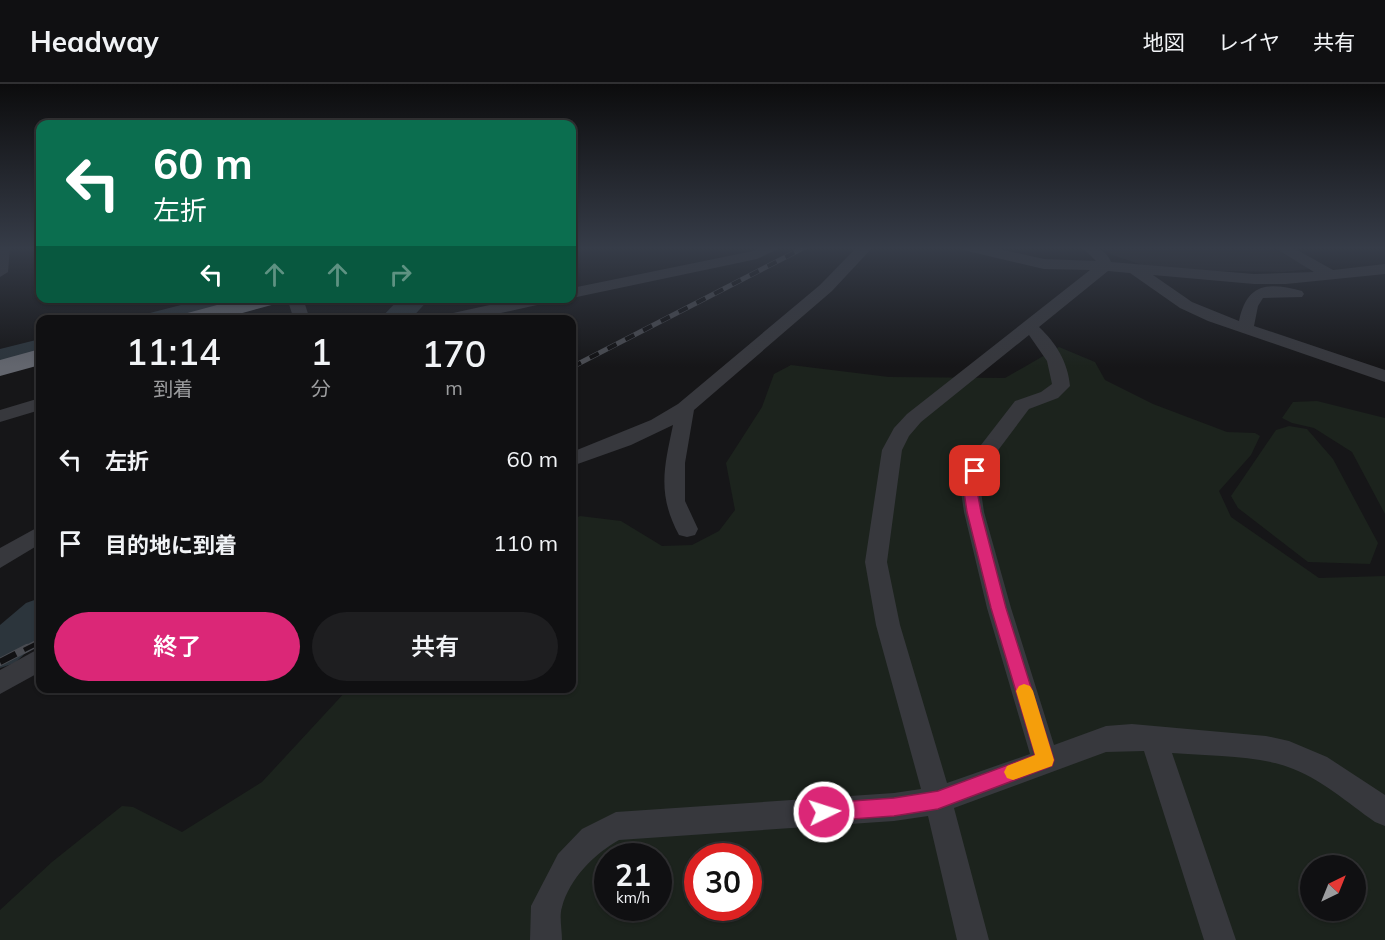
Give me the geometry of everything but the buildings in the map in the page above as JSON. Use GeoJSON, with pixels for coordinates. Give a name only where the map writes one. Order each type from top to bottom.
{"type":"FeatureCollection","features":[{"type":"Feature","properties":{"kind":"highway"},"geometry":{"type":"LineString","coordinates":[[207,315],[252,303]]}},
{"type":"Feature","properties":{"kind":"highway"},"geometry":{"type":"LineString","coordinates":[[1,369],[36,358]]}},
{"type":"Feature","properties":{"kind":"street"},"geometry":{"type":"LineString","coordinates":[[576,292],[601,287]]}},
{"type":"Feature","properties":{"kind":"street"},"geometry":{"type":"LineString","coordinates":[[576,458],[658,425],[685,408],[827,287]]}},
{"type":"Feature","properties":{"kind":"street"},"geometry":{"type":"LineString","coordinates":[[974,940],[938,800],[879,589],[876,562],[888,469],[892,450],[901,433],[914,418],[1078,287]]}},
{"type":"Feature","properties":{"kind":"street"},"geometry":{"type":"LineString","coordinates":[[1160,287],[1186,305],[1245,330],[1385,376]]}},
{"type":"Feature","properties":{"kind":"street"},"geometry":{"type":"LineString","coordinates":[[1245,330],[1251,299],[1256,294],[1264,291],[1296,294]]}},
{"type":"Feature","properties":{"kind":"street"},"geometry":{"type":"LineString","coordinates":[[467,315],[523,303]]}},
{"type":"Feature","properties":{"kind":"street"},"geometry":{"type":"LineString","coordinates":[[1029,326],[1051,353],[1059,369],[1061,387],[1045,399],[1030,400],[1022,405],[981,459],[970,485],[974,512],[999,608],[1045,760]]}},
{"type":"Feature","properties":{"kind":"street"},"geometry":{"type":"LineString","coordinates":[[0,416],[36,405]]}},
{"type":"Feature","properties":{"kind":"street"},"geometry":{"type":"LineString","coordinates":[[685,408],[675,463],[675,501],[687,529]]}},
{"type":"Feature","properties":{"kind":"street"},"geometry":{"type":"LineString","coordinates":[[0,559],[36,536]]}},
{"type":"Feature","properties":{"kind":"street"},"geometry":{"type":"LineString","coordinates":[[0,683],[36,661]]}},
{"type":"Feature","properties":{"kind":"street"},"geometry":{"type":"LineString","coordinates":[[546,940],[546,906],[568,864],[592,840],[616,826],[894,807],[938,800],[1106,739],[1132,737],[1266,749],[1289,754],[1317,766],[1385,812]]}},
{"type":"Feature","properties":{"kind":"street"},"geometry":{"type":"LineString","coordinates":[[1154,739],[1220,940]]}},
{"type":"Feature","properties":{"kind":"shaded area"},"geometry":{"type":"Polygon","coordinates":[[[1059,347],[1095,362],[1105,380],[1153,404],[1227,432],[1255,433],[1260,436],[1251,455],[1219,491],[1231,517],[1319,578],[1385,576],[1385,940],[0,940],[0,910],[52,862],[122,806],[133,807],[182,832],[262,782],[344,693],[576,693],[576,518],[580,516],[621,521],[662,546],[692,545],[719,531],[735,510],[726,463],[762,407],[774,374],[791,365],[889,377],[1005,378],[1059,347]]]}},
{"type":"Feature","properties":{"kind":"shaded area"},"geometry":{"type":"Polygon","coordinates":[[[1317,401],[1385,418],[1385,514],[1352,452],[1314,428],[1282,418],[1293,402],[1317,401]]]}},
{"type":"Feature","properties":{"kind":"shaded area"},"geometry":{"type":"Polygon","coordinates":[[[1289,426],[1307,429],[1333,459],[1378,543],[1370,564],[1308,562],[1238,508],[1231,496],[1276,430],[1289,426]]]}},
{"type":"Feature","properties":{"kind":"waterway"},"geometry":{"type":"LineString","coordinates":[[176,315],[222,303]]}},
{"type":"Feature","properties":{"kind":"waterway"},"geometry":{"type":"LineString","coordinates":[[398,315],[412,303]]}},
{"type":"Feature","properties":{"kind":"waterway"},"geometry":{"type":"LineString","coordinates":[[0,358],[36,349]]}},
{"type":"Feature","properties":{"kind":"waterway"},"geometry":{"type":"LineString","coordinates":[[0,650],[36,618]]}},
{"type":"Feature","properties":{"kind":"railway"},"geometry":{"type":"LineString","coordinates":[[576,365],[727,287]]}},
{"type":"Feature","properties":{"kind":"railway"},"geometry":{"type":"LineString","coordinates":[[24,650],[36,644]]}},
{"type":"Feature","properties":{"kind":"railway"},"geometry":{"type":"LineString","coordinates":[[0,662],[27,648]]}},
{"type":"Feature","properties":{"kind":"slow traffic"},"geometry":{"type":"LineString","coordinates":[[1013,772],[1045,760],[1024,691]]}},
{"type":"Feature","properties":{"kind":"route"},"geometry":{"type":"LineString","coordinates":[[824,812],[894,807],[938,800],[1045,760],[999,608],[974,512],[970,485],[975,471]]}}]}
